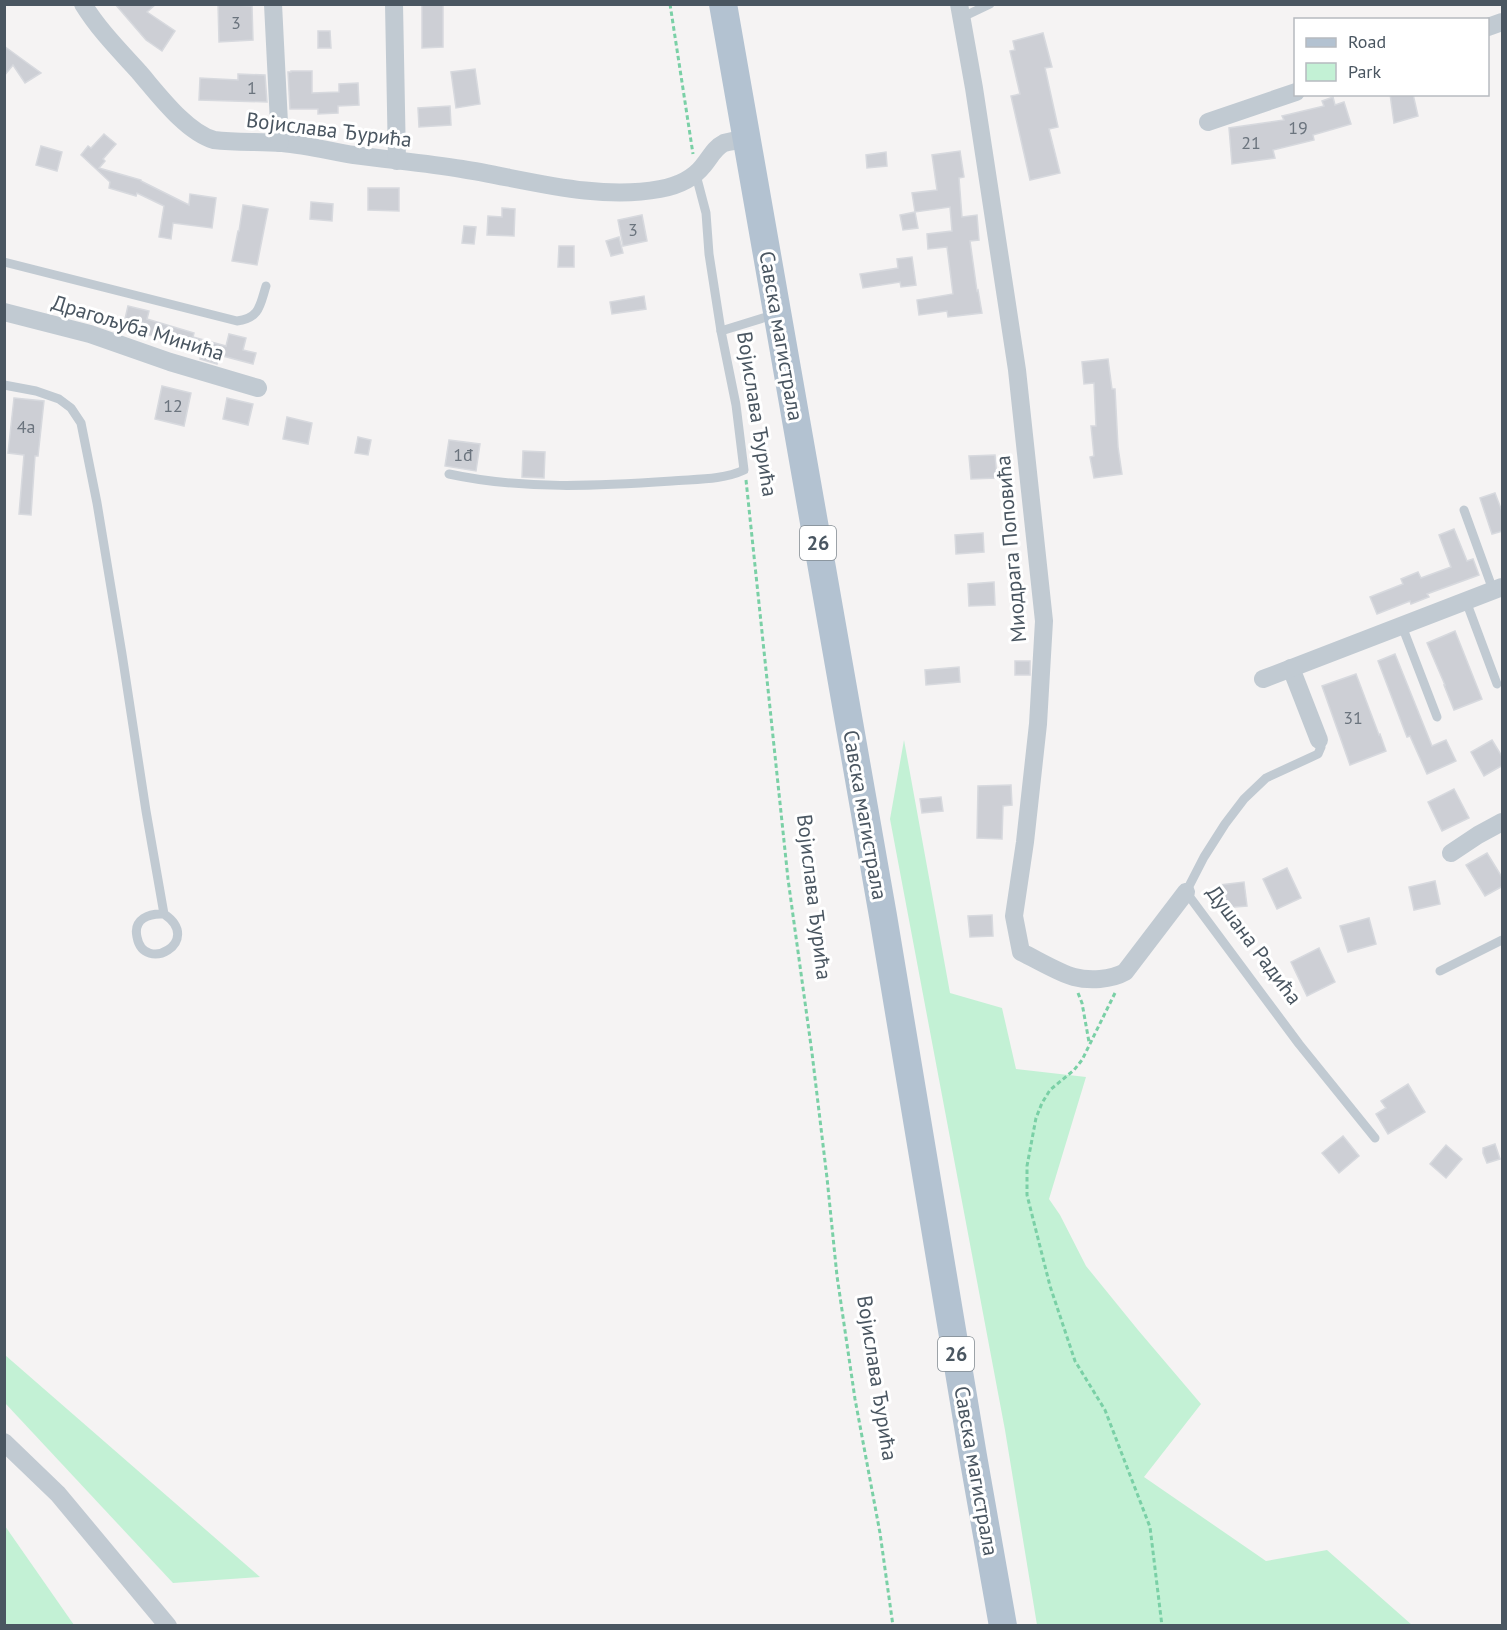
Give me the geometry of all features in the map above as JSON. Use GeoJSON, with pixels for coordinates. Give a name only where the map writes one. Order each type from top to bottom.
{"type":"FeatureCollection","features":[{"type":"Feature","properties":{"kind":"main road","name":"Савска магистрала"},"geometry":{"type":"LineString","coordinates":[[723,4],[881,905],[1003,1626]]}},
{"type":"Feature","properties":{"kind":"street","name":"Војислава Ђурића"},"geometry":{"type":"LineString","coordinates":[[83,4],[95,24],[169,107],[208,138],[225,141],[280,143],[461,169],[539,184],[612,192],[661,189],[681,183],[696,175]]}},
{"type":"Feature","properties":{"kind":"street"},"geometry":{"type":"LineString","coordinates":[[273,4],[280,143]]}},
{"type":"Feature","properties":{"kind":"street"},"geometry":{"type":"LineString","coordinates":[[394,4],[397,161]]}},
{"type":"Feature","properties":{"kind":"street","name":"Миодрага Поповића"},"geometry":{"type":"LineString","coordinates":[[960,10],[1017,370],[1044,621],[1038,724],[1014,916],[1021,952],[1072,977],[1104,978],[1125,972]]}},
{"type":"Feature","properties":{"kind":"street"},"geometry":{"type":"LineString","coordinates":[[1208,122],[1294,93]]}},
{"type":"Feature","properties":{"kind":"street"},"geometry":{"type":"LineString","coordinates":[[696,175],[714,150],[725,143],[747,139]]}},
{"type":"Feature","properties":{"kind":"street","name":"Драгољуба Минића"},"geometry":{"type":"LineString","coordinates":[[4,312],[90,334],[170,362],[258,388]]}},
{"type":"Feature","properties":{"kind":"street"},"geometry":{"type":"LineString","coordinates":[[1263,679],[1498,589]]}},
{"type":"Feature","properties":{"kind":"street","name":"Душана Радића"},"geometry":{"type":"LineString","coordinates":[[1291,668],[1319,740]]}},
{"type":"Feature","properties":{"kind":"street"},"geometry":{"type":"LineString","coordinates":[[1451,853],[1503,822]]}},
{"type":"Feature","properties":{"kind":"street"},"geometry":{"type":"LineString","coordinates":[[1125,972],[1186,892]]}},
{"type":"Feature","properties":{"kind":"street"},"geometry":{"type":"LineString","coordinates":[[4,1442],[58,1494],[168,1626]]}},
{"type":"Feature","properties":{"kind":"lane"},"geometry":{"type":"LineString","coordinates":[[960,10],[969,14],[990,4]]}},
{"type":"Feature","properties":{"kind":"lane","name":"Војислава Ђурића"},"geometry":{"type":"LineString","coordinates":[[696,175],[706,213],[709,255],[736,405],[744,470]]}},
{"type":"Feature","properties":{"kind":"lane"},"geometry":{"type":"LineString","coordinates":[[4,262],[237,321],[249,319],[257,313],[266,286]]}},
{"type":"Feature","properties":{"kind":"lane"},"geometry":{"type":"LineString","coordinates":[[721,331],[778,314]]}},
{"type":"Feature","properties":{"kind":"lane"},"geometry":{"type":"LineString","coordinates":[[4,385],[36,391],[59,399],[72,408],[81,423],[123,654],[164,914],[172,920],[177,929],[177,939],[164,953],[154,954],[145,951],[138,944],[136,934],[138,924],[145,917],[154,913],[164,914]]}},
{"type":"Feature","properties":{"kind":"lane"},"geometry":{"type":"LineString","coordinates":[[449,474],[495,482],[588,486],[707,478],[744,470]]}},
{"type":"Feature","properties":{"kind":"lane"},"geometry":{"type":"LineString","coordinates":[[1464,510],[1498,589]]}},
{"type":"Feature","properties":{"kind":"lane"},"geometry":{"type":"LineString","coordinates":[[1466,601],[1497,684]]}},
{"type":"Feature","properties":{"kind":"lane"},"geometry":{"type":"LineString","coordinates":[[1402,626],[1437,717]]}},
{"type":"Feature","properties":{"kind":"lane","name":"Душана Радића"},"geometry":{"type":"LineString","coordinates":[[1319,740],[1321,747],[1318,754],[1266,778],[1244,799],[1204,857],[1186,892],[1299,1044],[1375,1138]]}},
{"type":"Feature","properties":{"kind":"lane"},"geometry":{"type":"LineString","coordinates":[[1440,971],[1503,940]]}},
{"type":"Feature","properties":{"kind":"path"},"geometry":{"type":"LineString","coordinates":[[670,4],[696,175]]}},
{"type":"Feature","properties":{"kind":"path"},"geometry":{"type":"LineString","coordinates":[[4,456],[4,463]]}},
{"type":"Feature","properties":{"kind":"path","name":"Војислава Ђурића"},"geometry":{"type":"LineString","coordinates":[[744,470],[786,856],[822,1132],[837,1276],[855,1399],[880,1533],[893,1626]]}},
{"type":"Feature","properties":{"kind":"path"},"geometry":{"type":"LineString","coordinates":[[1125,972],[1082,1060],[1074,1070],[1050,1090],[1042,1103],[1036,1118],[1028,1166],[1027,1195],[1050,1286],[1076,1361],[1105,1410],[1150,1527],[1162,1626]]}},
{"type":"Feature","properties":{"kind":"path"},"geometry":{"type":"LineString","coordinates":[[1072,977],[1082,1003],[1090,1044]]}},
{"type":"Feature","properties":{"kind":"green space"},"geometry":{"type":"Polygon","coordinates":[[[904,740],[950,993],[1002,1008],[1016,1069],[1086,1077],[1049,1199],[1060,1215],[1086,1266],[1201,1404],[1144,1477],[1266,1561],[1327,1550],[1412,1625],[1037,1625],[1005,1430],[890,819],[904,740]]]}},
{"type":"Feature","properties":{"kind":"green space"},"geometry":{"type":"Polygon","coordinates":[[[5,1355],[260,1577],[173,1583],[5,1403],[5,1355]]]}},
{"type":"Feature","properties":{"kind":"green space"},"geometry":{"type":"Polygon","coordinates":[[[5,1526],[74,1625],[5,1625],[5,1526]]]}},
{"type":"Feature","properties":{"kind":"building"},"geometry":{"type":"Polygon","coordinates":[[[115,4],[156,4],[147,12],[175,31],[162,51],[146,40],[115,4]]]}},
{"type":"Feature","properties":{"kind":"building"},"geometry":{"type":"Polygon","coordinates":[[[218,4],[252,6],[253,40],[219,42],[218,4]]]}},
{"type":"Feature","properties":{"kind":"building"},"geometry":{"type":"Polygon","coordinates":[[[422,4],[443,4],[443,47],[422,48],[422,4]]]}},
{"type":"Feature","properties":{"kind":"building"},"geometry":{"type":"Polygon","coordinates":[[[318,31],[330,31],[331,48],[318,48],[318,31]]]}},
{"type":"Feature","properties":{"kind":"building"},"geometry":{"type":"Polygon","coordinates":[[[1043,33],[1052,67],[1045,68],[1058,127],[1049,129],[1060,173],[1030,180],[1011,96],[1020,94],[1010,51],[1015,50],[1013,41],[1043,33]]]}},
{"type":"Feature","properties":{"kind":"building"},"geometry":{"type":"Polygon","coordinates":[[[4,46],[41,73],[25,83],[13,65],[4,76],[4,46]]]}},
{"type":"Feature","properties":{"kind":"building"},"geometry":{"type":"Polygon","coordinates":[[[475,69],[480,104],[456,108],[451,72],[475,69]]]}},
{"type":"Feature","properties":{"kind":"building"},"geometry":{"type":"Polygon","coordinates":[[[312,71],[312,93],[339,92],[339,84],[358,83],[359,105],[338,106],[338,113],[318,114],[318,109],[290,109],[288,72],[312,71]]]}},
{"type":"Feature","properties":{"kind":"building"},"geometry":{"type":"Polygon","coordinates":[[[238,74],[265,75],[267,102],[199,100],[200,78],[238,80],[238,74]]]}},
{"type":"Feature","properties":{"kind":"building"},"geometry":{"type":"Polygon","coordinates":[[[1390,96],[1413,96],[1418,116],[1394,123],[1390,96]]]}},
{"type":"Feature","properties":{"kind":"building"},"geometry":{"type":"Polygon","coordinates":[[[1333,97],[1335,105],[1344,102],[1351,124],[1313,135],[1314,140],[1273,150],[1275,158],[1232,164],[1229,128],[1284,120],[1282,116],[1324,106],[1322,101],[1333,97]]]}},
{"type":"Feature","properties":{"kind":"building"},"geometry":{"type":"Polygon","coordinates":[[[450,106],[451,125],[419,127],[418,108],[450,106]]]}},
{"type":"Feature","properties":{"kind":"building"},"geometry":{"type":"Polygon","coordinates":[[[104,134],[116,144],[103,159],[105,161],[99,168],[141,180],[189,205],[190,194],[216,198],[212,228],[173,223],[171,239],[159,237],[164,206],[137,193],[136,196],[109,188],[110,182],[81,155],[88,146],[91,148],[104,134]]]}},
{"type":"Feature","properties":{"kind":"building"},"geometry":{"type":"Polygon","coordinates":[[[41,146],[62,152],[57,171],[36,165],[41,146]]]}},
{"type":"Feature","properties":{"kind":"building"},"geometry":{"type":"Polygon","coordinates":[[[960,151],[964,177],[959,178],[962,217],[977,215],[979,240],[970,241],[982,313],[948,317],[947,311],[919,315],[917,300],[953,294],[947,247],[928,249],[927,234],[952,231],[950,207],[915,212],[912,193],[937,190],[932,155],[960,151]]]}},
{"type":"Feature","properties":{"kind":"building"},"geometry":{"type":"Polygon","coordinates":[[[886,152],[887,166],[867,168],[866,155],[886,152]]]}},
{"type":"Feature","properties":{"kind":"building"},"geometry":{"type":"Polygon","coordinates":[[[368,188],[399,188],[399,211],[368,210],[368,188]]]}},
{"type":"Feature","properties":{"kind":"building"},"geometry":{"type":"Polygon","coordinates":[[[311,202],[333,204],[332,221],[310,219],[311,202]]]}},
{"type":"Feature","properties":{"kind":"building"},"geometry":{"type":"Polygon","coordinates":[[[243,205],[268,209],[257,265],[232,261],[243,205]]]}},
{"type":"Feature","properties":{"kind":"building"},"geometry":{"type":"Polygon","coordinates":[[[502,208],[515,209],[514,236],[487,235],[488,216],[502,217],[502,208]]]}},
{"type":"Feature","properties":{"kind":"building"},"geometry":{"type":"Polygon","coordinates":[[[915,212],[918,228],[903,230],[900,215],[915,212]]]}},
{"type":"Feature","properties":{"kind":"building"},"geometry":{"type":"Polygon","coordinates":[[[642,215],[647,241],[623,246],[618,220],[642,215]]]}},
{"type":"Feature","properties":{"kind":"building"},"geometry":{"type":"Polygon","coordinates":[[[464,226],[476,227],[474,244],[462,243],[464,226]]]}},
{"type":"Feature","properties":{"kind":"building"},"geometry":{"type":"Polygon","coordinates":[[[619,237],[623,253],[611,256],[606,241],[619,237]]]}},
{"type":"Feature","properties":{"kind":"building"},"geometry":{"type":"Polygon","coordinates":[[[559,246],[574,246],[574,267],[558,267],[559,246]]]}},
{"type":"Feature","properties":{"kind":"building"},"geometry":{"type":"Polygon","coordinates":[[[912,257],[916,285],[901,287],[900,282],[863,288],[860,274],[898,268],[897,259],[912,257]]]}},
{"type":"Feature","properties":{"kind":"building"},"geometry":{"type":"Polygon","coordinates":[[[644,296],[646,309],[612,314],[610,302],[644,296]]]}},
{"type":"Feature","properties":{"kind":"building"},"geometry":{"type":"Polygon","coordinates":[[[128,306],[149,311],[147,319],[194,333],[193,337],[226,346],[229,334],[246,338],[243,350],[256,353],[253,364],[219,355],[217,364],[200,359],[202,353],[163,341],[164,339],[129,330],[131,320],[125,319],[128,306]]]}},
{"type":"Feature","properties":{"kind":"building"},"geometry":{"type":"Polygon","coordinates":[[[1108,359],[1112,389],[1115,389],[1122,474],[1094,478],[1090,457],[1094,456],[1091,426],[1096,426],[1094,383],[1084,384],[1082,362],[1108,359]]]}},
{"type":"Feature","properties":{"kind":"building"},"geometry":{"type":"Polygon","coordinates":[[[162,386],[191,393],[184,426],[155,419],[162,386]]]}},
{"type":"Feature","properties":{"kind":"building"},"geometry":{"type":"Polygon","coordinates":[[[14,398],[44,401],[38,456],[35,456],[31,515],[19,514],[24,455],[8,453],[14,398]]]}},
{"type":"Feature","properties":{"kind":"building"},"geometry":{"type":"Polygon","coordinates":[[[227,398],[253,404],[248,425],[223,419],[227,398]]]}},
{"type":"Feature","properties":{"kind":"building"},"geometry":{"type":"Polygon","coordinates":[[[287,417],[312,423],[308,444],[283,439],[287,417]]]}},
{"type":"Feature","properties":{"kind":"building"},"geometry":{"type":"Polygon","coordinates":[[[358,437],[371,440],[368,455],[355,453],[358,437]]]}},
{"type":"Feature","properties":{"kind":"building"},"geometry":{"type":"Polygon","coordinates":[[[449,440],[480,444],[476,471],[445,466],[449,440]]]}},
{"type":"Feature","properties":{"kind":"building"},"geometry":{"type":"Polygon","coordinates":[[[523,451],[545,452],[544,478],[522,477],[523,451]]]}},
{"type":"Feature","properties":{"kind":"building"},"geometry":{"type":"Polygon","coordinates":[[[995,455],[997,478],[971,479],[969,456],[995,455]]]}},
{"type":"Feature","properties":{"kind":"building"},"geometry":{"type":"Polygon","coordinates":[[[1495,493],[1503,514],[1503,531],[1492,534],[1480,498],[1495,493]]]}},
{"type":"Feature","properties":{"kind":"building"},"geometry":{"type":"Polygon","coordinates":[[[1454,529],[1467,561],[1473,559],[1479,575],[1427,594],[1429,597],[1411,604],[1410,601],[1377,614],[1370,597],[1403,584],[1401,579],[1418,572],[1421,578],[1451,567],[1439,535],[1454,529]]]}},
{"type":"Feature","properties":{"kind":"building"},"geometry":{"type":"Polygon","coordinates":[[[983,533],[984,552],[956,554],[955,535],[983,533]]]}},
{"type":"Feature","properties":{"kind":"building"},"geometry":{"type":"Polygon","coordinates":[[[994,582],[995,605],[969,606],[968,584],[994,582]]]}},
{"type":"Feature","properties":{"kind":"building"},"geometry":{"type":"Polygon","coordinates":[[[1455,631],[1482,699],[1454,710],[1427,643],[1455,631]]]}},
{"type":"Feature","properties":{"kind":"building"},"geometry":{"type":"Polygon","coordinates":[[[1395,654],[1432,746],[1446,740],[1456,761],[1427,774],[1410,736],[1407,737],[1378,661],[1395,654]]]}},
{"type":"Feature","properties":{"kind":"building"},"geometry":{"type":"Polygon","coordinates":[[[1015,661],[1030,661],[1030,675],[1015,675],[1015,661]]]}},
{"type":"Feature","properties":{"kind":"building"},"geometry":{"type":"Polygon","coordinates":[[[959,667],[960,682],[926,685],[925,670],[959,667]]]}},
{"type":"Feature","properties":{"kind":"building"},"geometry":{"type":"Polygon","coordinates":[[[1356,674],[1386,751],[1350,765],[1322,686],[1356,674]]]}},
{"type":"Feature","properties":{"kind":"building"},"geometry":{"type":"Polygon","coordinates":[[[1492,740],[1503,758],[1503,765],[1484,776],[1471,752],[1492,740]]]}},
{"type":"Feature","properties":{"kind":"building"},"geometry":{"type":"Polygon","coordinates":[[[1011,785],[1012,805],[1003,806],[1002,839],[977,838],[978,786],[1011,785]]]}},
{"type":"Feature","properties":{"kind":"building"},"geometry":{"type":"Polygon","coordinates":[[[1454,789],[1469,818],[1442,831],[1428,802],[1454,789]]]}},
{"type":"Feature","properties":{"kind":"building"},"geometry":{"type":"Polygon","coordinates":[[[941,797],[943,811],[922,813],[920,799],[941,797]]]}},
{"type":"Feature","properties":{"kind":"building"},"geometry":{"type":"Polygon","coordinates":[[[1487,853],[1503,879],[1503,886],[1485,896],[1466,865],[1487,853]]]}},
{"type":"Feature","properties":{"kind":"building"},"geometry":{"type":"Polygon","coordinates":[[[1287,868],[1301,898],[1277,909],[1263,879],[1287,868]]]}},
{"type":"Feature","properties":{"kind":"building"},"geometry":{"type":"Polygon","coordinates":[[[1435,881],[1440,904],[1414,910],[1409,887],[1435,881]]]}},
{"type":"Feature","properties":{"kind":"building"},"geometry":{"type":"Polygon","coordinates":[[[1244,882],[1247,906],[1223,908],[1220,885],[1244,882]]]}},
{"type":"Feature","properties":{"kind":"building"},"geometry":{"type":"Polygon","coordinates":[[[992,915],[993,936],[970,937],[968,916],[992,915]]]}},
{"type":"Feature","properties":{"kind":"building"},"geometry":{"type":"Polygon","coordinates":[[[1369,918],[1376,944],[1348,952],[1340,926],[1369,918]]]}},
{"type":"Feature","properties":{"kind":"building"},"geometry":{"type":"Polygon","coordinates":[[[1319,948],[1335,982],[1307,996],[1291,962],[1319,948]]]}},
{"type":"Feature","properties":{"kind":"building"},"geometry":{"type":"Polygon","coordinates":[[[1408,1084],[1425,1112],[1388,1134],[1376,1114],[1386,1108],[1381,1101],[1408,1084]]]}},
{"type":"Feature","properties":{"kind":"building"},"geometry":{"type":"Polygon","coordinates":[[[1343,1136],[1359,1156],[1339,1173],[1322,1153],[1343,1136]]]}},
{"type":"Feature","properties":{"kind":"building"},"geometry":{"type":"Polygon","coordinates":[[[1495,1144],[1500,1159],[1487,1163],[1483,1148],[1495,1144]]]}},
{"type":"Feature","properties":{"kind":"building"},"geometry":{"type":"Polygon","coordinates":[[[1446,1145],[1462,1159],[1446,1178],[1430,1164],[1446,1145]]]}}]}
